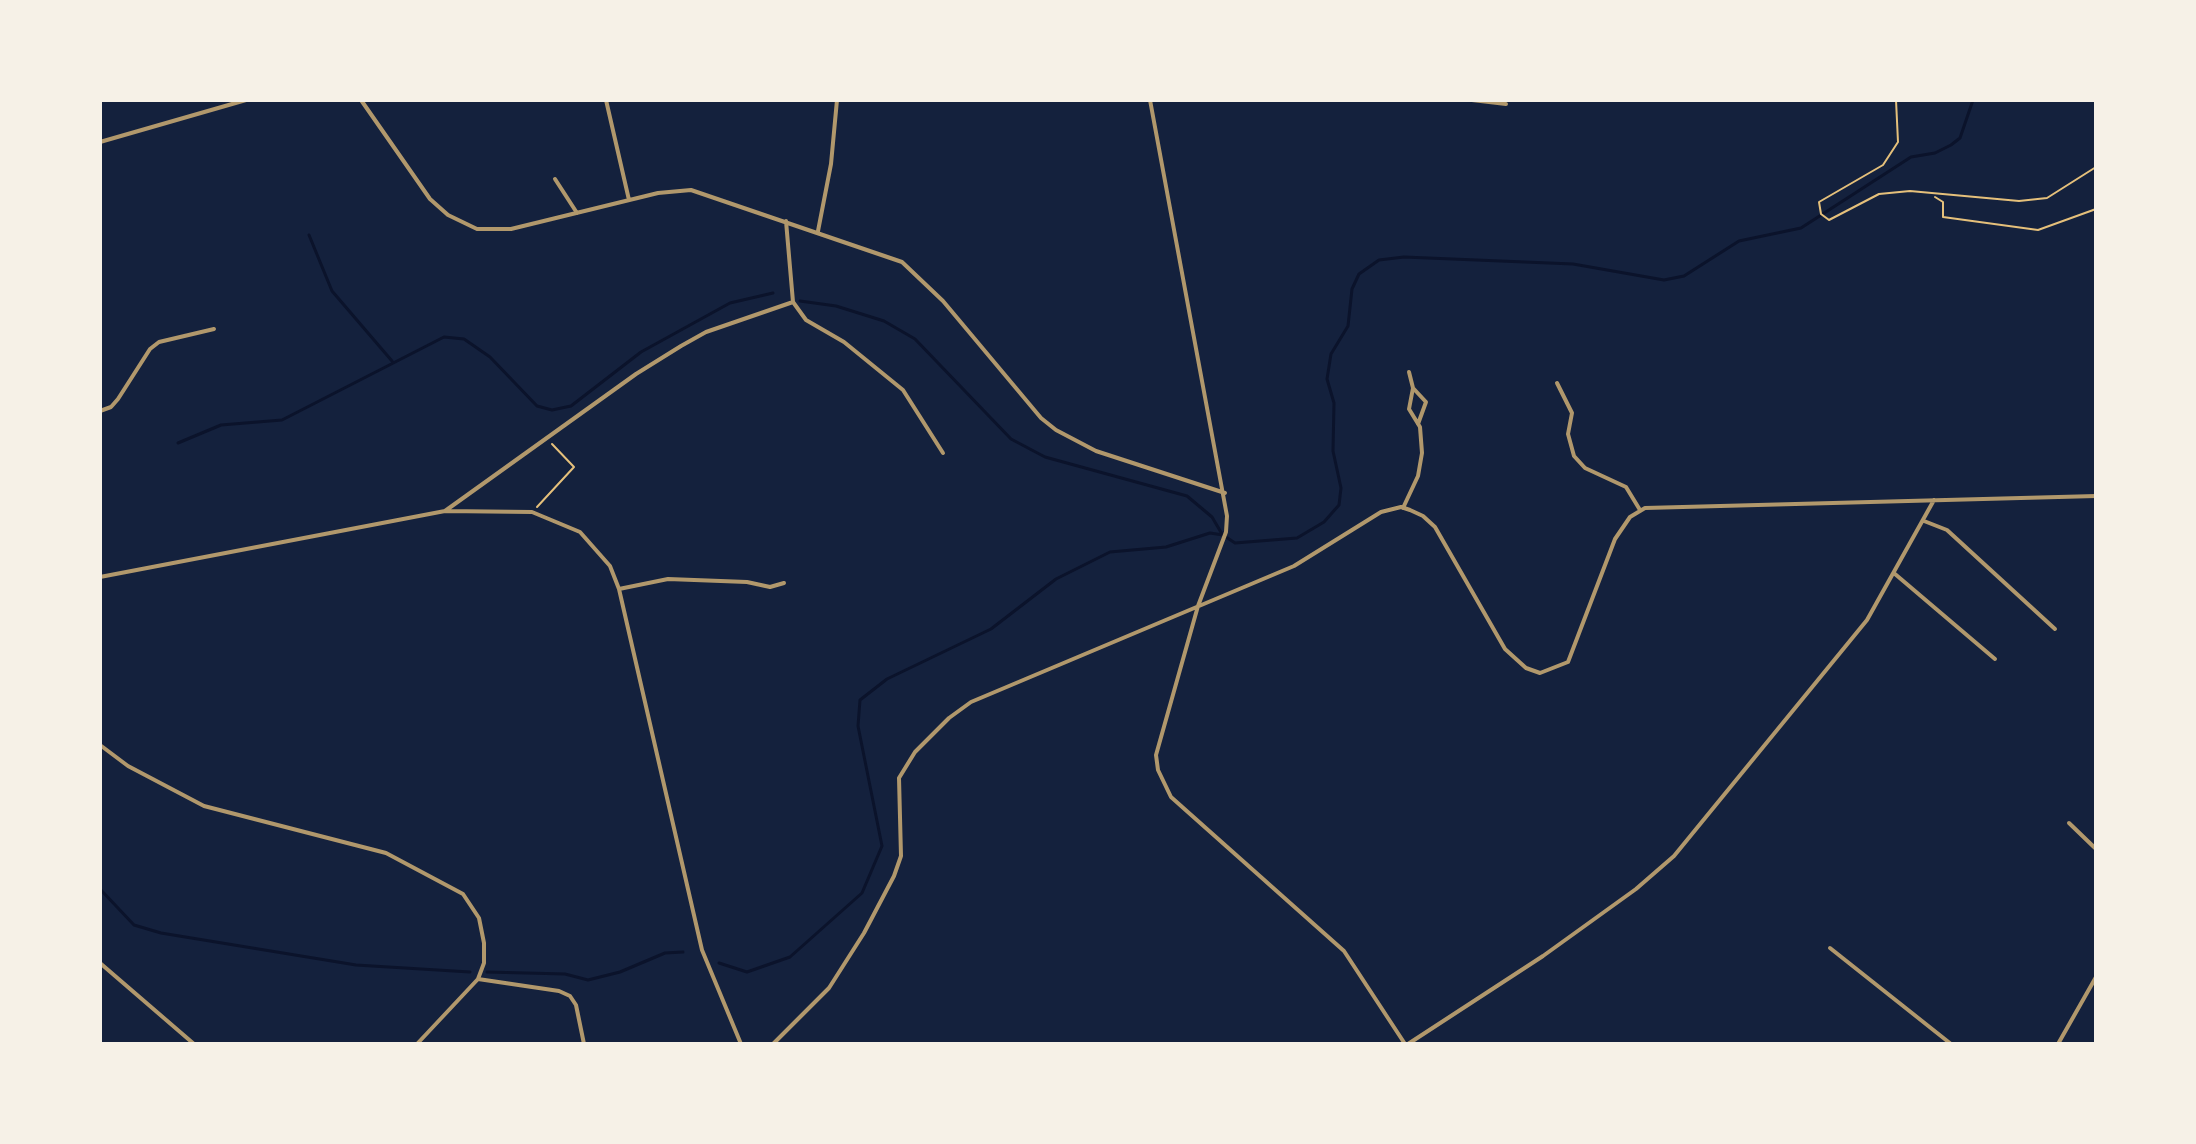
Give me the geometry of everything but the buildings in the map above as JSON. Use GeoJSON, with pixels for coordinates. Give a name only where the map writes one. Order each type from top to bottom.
{"type":"FeatureCollection","features":[{"type":"Feature","properties":{"kind":"street"},"geometry":{"type":"LineString","coordinates":[[100,142],[246,100]]}},
{"type":"Feature","properties":{"kind":"street"},"geometry":{"type":"LineString","coordinates":[[361,100],[424,192],[462,223],[493,231],[629,200],[691,190],[818,231],[908,266],[943,301],[1041,418],[1056,430],[1096,451],[1225,493]]}},
{"type":"Feature","properties":{"kind":"street"},"geometry":{"type":"LineString","coordinates":[[606,100],[629,200]]}},
{"type":"Feature","properties":{"kind":"street"},"geometry":{"type":"LineString","coordinates":[[818,231],[831,164],[837,100]]}},
{"type":"Feature","properties":{"kind":"street"},"geometry":{"type":"LineString","coordinates":[[1150,100],[1225,493],[1226,532],[1198,606],[1156,755],[1164,785],[1186,811],[1344,951],[1406,1044],[1543,956],[1636,889],[1674,856],[1835,662],[1895,574],[1934,500]]}},
{"type":"Feature","properties":{"kind":"street"},"geometry":{"type":"LineString","coordinates":[[1472,100],[1506,104]]}},
{"type":"Feature","properties":{"kind":"street"},"geometry":{"type":"LineString","coordinates":[[555,179],[577,213]]}},
{"type":"Feature","properties":{"kind":"street"},"geometry":{"type":"LineString","coordinates":[[786,221],[793,302],[806,320],[844,342],[903,390],[943,453]]}},
{"type":"Feature","properties":{"kind":"street"},"geometry":{"type":"LineString","coordinates":[[445,511],[546,437],[681,346],[706,332],[793,302]]}},
{"type":"Feature","properties":{"kind":"street"},"geometry":{"type":"LineString","coordinates":[[100,411],[111,407],[118,399],[150,349],[159,342],[214,329]]}},
{"type":"Feature","properties":{"kind":"street"},"geometry":{"type":"LineString","coordinates":[[1409,372],[1413,388],[1409,409],[1418,424]]}},
{"type":"Feature","properties":{"kind":"street"},"geometry":{"type":"LineString","coordinates":[[1557,383],[1572,413],[1568,434],[1574,456],[1585,468],[1626,487],[1640,510]]}},
{"type":"Feature","properties":{"kind":"street"},"geometry":{"type":"LineString","coordinates":[[1403,508],[1421,467],[1418,424],[1426,402],[1413,388]]}},
{"type":"Feature","properties":{"kind":"street"},"geometry":{"type":"LineString","coordinates":[[773,1044],[829,988],[852,954],[894,876],[902,845],[899,778],[915,752],[971,702],[1307,559],[1381,512],[1403,508],[1419,513],[1435,527],[1505,649],[1526,668],[1540,673],[1561,668],[1572,656],[1615,539],[1630,517],[1640,510],[1659,505],[2096,496]]}},
{"type":"Feature","properties":{"kind":"street"},"geometry":{"type":"LineString","coordinates":[[100,577],[445,511],[532,512],[580,532],[610,566],[619,589],[702,950],[741,1044]]}},
{"type":"Feature","properties":{"kind":"street"},"geometry":{"type":"LineString","coordinates":[[1924,521],[1947,530],[2055,629]]}},
{"type":"Feature","properties":{"kind":"street"},"geometry":{"type":"LineString","coordinates":[[1895,574],[1995,659]]}},
{"type":"Feature","properties":{"kind":"street"},"geometry":{"type":"LineString","coordinates":[[619,589],[668,579],[747,582],[770,587],[784,583]]}},
{"type":"Feature","properties":{"kind":"street"},"geometry":{"type":"LineString","coordinates":[[100,745],[128,766],[204,806],[386,853],[453,887],[471,901],[482,928],[485,953],[478,979],[417,1044]]}},
{"type":"Feature","properties":{"kind":"street"},"geometry":{"type":"LineString","coordinates":[[2069,823],[2096,849]]}},
{"type":"Feature","properties":{"kind":"street"},"geometry":{"type":"LineString","coordinates":[[1830,948],[1951,1044]]}},
{"type":"Feature","properties":{"kind":"street"},"geometry":{"type":"LineString","coordinates":[[100,963],[194,1044]]}},
{"type":"Feature","properties":{"kind":"street"},"geometry":{"type":"LineString","coordinates":[[2058,1044],[2096,977]]}},
{"type":"Feature","properties":{"kind":"street"},"geometry":{"type":"LineString","coordinates":[[478,979],[559,991],[570,996],[576,1005],[584,1044]]}},
{"type":"Feature","properties":{"kind":"path"},"geometry":{"type":"LineString","coordinates":[[1896,100],[1898,142],[1883,165],[1819,202],[1821,214],[1829,220],[1879,194],[1910,191],[2019,201],[2047,198],[2096,167]]}},
{"type":"Feature","properties":{"kind":"path"},"geometry":{"type":"LineString","coordinates":[[1933,195],[1943,202],[1943,217],[2038,230],[2096,209]]}},
{"type":"Feature","properties":{"kind":"path"},"geometry":{"type":"LineString","coordinates":[[532,512],[574,467],[546,437]]}},
{"type":"Feature","properties":{"kind":"waterway"},"geometry":{"type":"LineString","coordinates":[[719,963],[747,972],[790,957],[862,893],[882,846],[858,726],[860,700],[887,679],[991,629],[1056,579],[1110,552],[1166,547],[1210,533],[1223,535],[1235,543],[1297,538],[1324,522],[1339,505],[1341,488],[1333,451],[1334,403],[1327,379],[1331,354],[1348,326],[1352,289],[1359,274],[1379,260],[1404,257],[1573,264],[1664,280],[1684,276],[1739,241],[1801,228],[1911,157],[1935,153],[1951,145],[1960,138],[1973,100]]}},
{"type":"Feature","properties":{"kind":"waterway"},"geometry":{"type":"LineString","coordinates":[[309,235],[332,291],[392,361]]}},
{"type":"Feature","properties":{"kind":"waterway"},"geometry":{"type":"LineString","coordinates":[[178,443],[221,425],[282,420],[444,337],[464,339],[490,357],[537,406],[552,410],[571,406],[641,352],[730,303],[773,293]]}},
{"type":"Feature","properties":{"kind":"waterway"},"geometry":{"type":"LineString","coordinates":[[800,301],[836,306],[884,321],[915,339],[1011,439],[1045,457],[1187,496],[1212,517],[1222,534]]}},
{"type":"Feature","properties":{"kind":"waterway"},"geometry":{"type":"LineString","coordinates":[[100,889],[134,925],[161,933],[356,965],[470,972]]}},
{"type":"Feature","properties":{"kind":"waterway"},"geometry":{"type":"LineString","coordinates":[[487,972],[565,974],[588,980],[620,972],[665,953],[683,952]]}}]}
